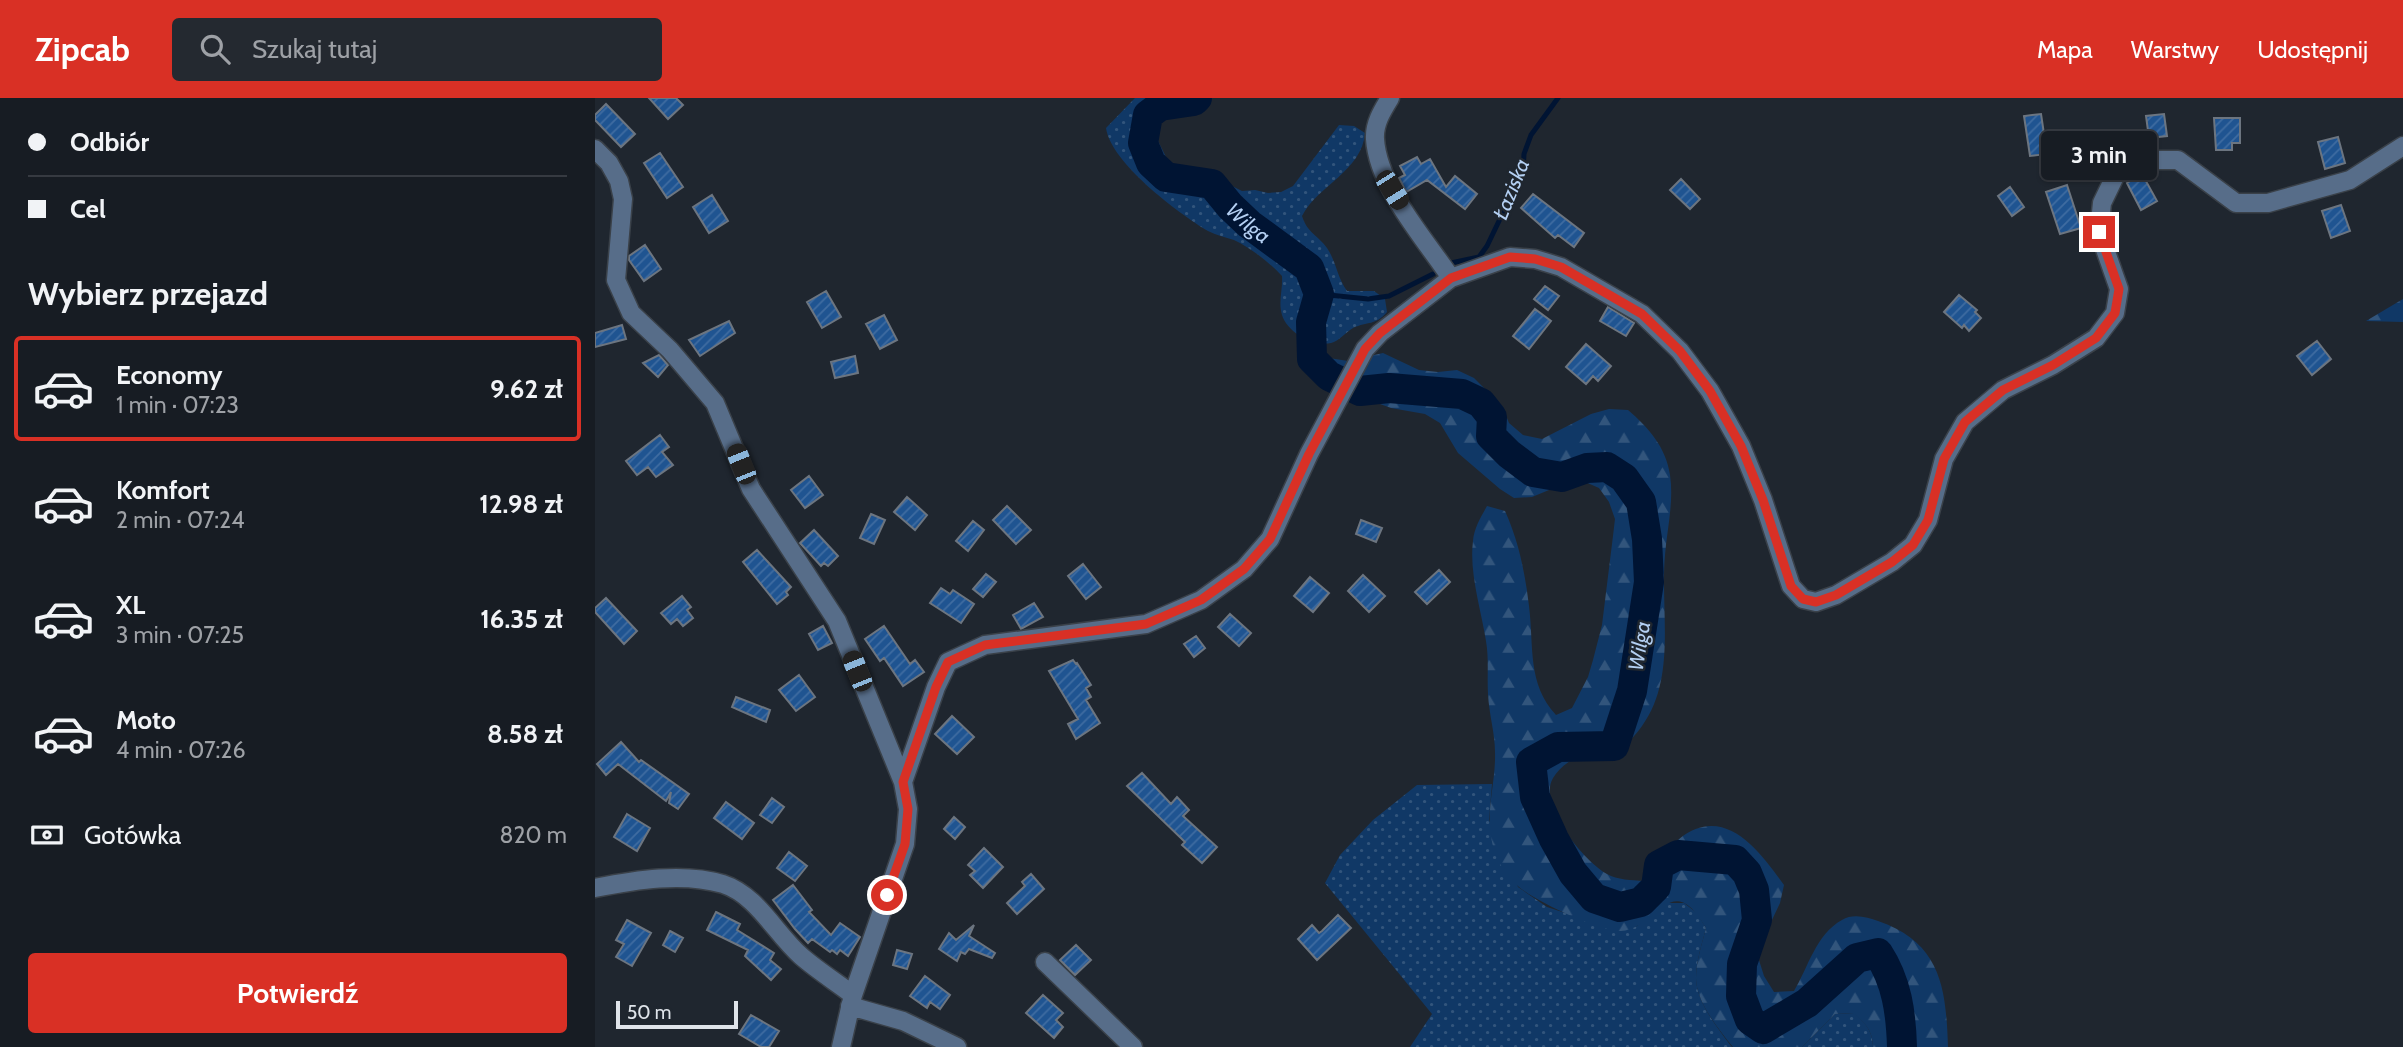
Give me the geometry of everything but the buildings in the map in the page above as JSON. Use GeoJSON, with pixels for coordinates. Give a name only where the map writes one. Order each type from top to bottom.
{"type":"FeatureCollection","features":[{"type":"Feature","properties":{"kind":"street"},"geometry":{"type":"LineString","coordinates":[[1390,98],[1378,119],[1375,138],[1381,166],[1402,206],[1451,278]]}},
{"type":"Feature","properties":{"kind":"street"},"geometry":{"type":"LineString","coordinates":[[903,782],[936,687],[948,662],[985,645],[1146,624],[1201,600],[1244,569],[1270,539],[1309,454],[1365,349],[1380,333],[1451,278],[1510,257],[1535,259],[1561,267],[1642,314],[1680,351],[1710,391],[1741,446],[1763,500],[1791,586],[1803,599],[1816,602],[1836,595],[1892,562],[1913,545],[1928,520],[1944,459],[1965,422],[2003,390],[2053,365],[2096,338],[2115,313],[2119,289],[2099,232],[2102,203],[2117,172],[2143,160],[2178,160],[2236,203],[2267,203],[2350,180],[2403,146]]}},
{"type":"Feature","properties":{"kind":"street"},"geometry":{"type":"LineString","coordinates":[[595,149],[609,163],[619,181],[623,199],[615,280],[631,313],[670,349],[715,402],[751,489],[837,621],[903,782],[908,809],[905,844],[851,1000],[841,1047]]}},
{"type":"Feature","properties":{"kind":"street"},"geometry":{"type":"LineString","coordinates":[[595,888],[668,878],[723,884],[743,895],[800,955],[851,1000],[957,1047]]}},
{"type":"Feature","properties":{"kind":"street"},"geometry":{"type":"LineString","coordinates":[[1045,962],[1133,1047]]}},
{"type":"Feature","properties":{"kind":"green space"},"geometry":{"type":"Polygon","coordinates":[[[1135,98],[1213,98],[1163,106],[1152,114],[1151,127],[1169,163],[1179,172],[1205,180],[1218,179],[1242,191],[1281,192],[1293,186],[1339,125],[1354,126],[1365,133],[1356,158],[1318,195],[1302,216],[1307,227],[1330,253],[1347,291],[1374,291],[1385,299],[1387,312],[1375,321],[1353,328],[1331,343],[1316,343],[1289,327],[1280,305],[1282,276],[1247,247],[1208,231],[1180,212],[1148,186],[1120,156],[1106,128],[1135,98]]]}},
{"type":"Feature","properties":{"kind":"green space"},"geometry":{"type":"Polygon","coordinates":[[[2403,299],[2403,322],[2366,321],[2403,299]]]}},
{"type":"Feature","properties":{"kind":"green space"},"geometry":{"type":"Polygon","coordinates":[[[1383,353],[1419,370],[1457,370],[1474,378],[1502,406],[1509,423],[1523,435],[1542,439],[1591,414],[1609,409],[1628,410],[1649,431],[1665,455],[1671,495],[1665,555],[1665,643],[1660,687],[1653,707],[1630,741],[1614,750],[1592,751],[1579,756],[1561,768],[1553,778],[1550,789],[1551,803],[1565,831],[1576,845],[1607,874],[1620,879],[1643,881],[1674,843],[1696,829],[1711,826],[1740,836],[1764,859],[1784,885],[1780,903],[1763,939],[1758,957],[1764,976],[1774,992],[1794,991],[1813,952],[1833,926],[1851,917],[1860,916],[1874,920],[1899,930],[1915,942],[1936,970],[1945,1005],[1948,1047],[1873,1047],[1872,1036],[1853,1013],[1835,1014],[1802,1047],[1733,1047],[1709,1014],[1700,996],[1696,978],[1697,965],[1706,928],[1694,911],[1683,902],[1664,906],[1634,928],[1611,930],[1553,907],[1527,893],[1509,877],[1500,865],[1491,837],[1490,805],[1495,745],[1489,701],[1487,647],[1473,566],[1475,532],[1487,506],[1505,511],[1523,570],[1536,677],[1540,691],[1556,715],[1572,708],[1588,677],[1602,625],[1615,519],[1609,502],[1599,488],[1583,481],[1566,483],[1532,497],[1514,498],[1458,453],[1440,423],[1425,414],[1391,408],[1358,396],[1331,374],[1320,361],[1329,358],[1348,361],[1383,353]]]}},
{"type":"Feature","properties":{"kind":"green space"},"geometry":{"type":"Polygon","coordinates":[[[1492,784],[1489,820],[1518,887],[1547,907],[1620,931],[1637,926],[1665,903],[1684,903],[1697,913],[1706,928],[1697,965],[1697,987],[1709,1014],[1732,1047],[1410,1047],[1432,1014],[1325,883],[1340,855],[1373,820],[1417,785],[1492,784]]]}},
{"type":"Feature","properties":{"kind":"green space"},"geometry":{"type":"Polygon","coordinates":[[[1854,1013],[1868,1028],[1873,1047],[1802,1047],[1835,1014],[1854,1013]]]}},
{"type":"Feature","properties":{"kind":"waterway","name":"Wilga"},"geometry":{"type":"LineString","coordinates":[[1197,98],[1194,101],[1160,106],[1148,115],[1143,143],[1151,163],[1166,177],[1212,184],[1249,224],[1309,268],[1319,294],[1311,322],[1312,359],[1329,376],[1360,391],[1389,388],[1462,394],[1481,403],[1492,417],[1491,436],[1533,472],[1562,477],[1587,468],[1607,467],[1624,478],[1641,502],[1647,539],[1649,582],[1632,691],[1614,746],[1558,747],[1531,762],[1535,797],[1573,873],[1594,898],[1620,907],[1641,902],[1656,887],[1659,865],[1678,855],[1735,860],[1747,873],[1754,890],[1757,920],[1742,964],[1741,996],[1750,1020],[1763,1029],[1807,1003],[1857,958],[1878,953],[1890,975],[1897,998],[1902,1047]]}},
{"type":"Feature","properties":{"kind":"waterway","name":"Łaziska"},"geometry":{"type":"LineString","coordinates":[[1451,263],[1479,257],[1487,246],[1523,171],[1524,154],[1531,135],[1558,98]]}},
{"type":"Feature","properties":{"kind":"waterway","name":"Łaziska"},"geometry":{"type":"LineString","coordinates":[[1319,294],[1368,299],[1389,296],[1433,274]]}},
{"type":"Feature","properties":{"kind":"route"},"geometry":{"type":"LineString","coordinates":[[887,895],[905,844],[908,809],[903,782],[923,721],[948,662],[985,645],[1146,624],[1201,600],[1244,569],[1270,539],[1309,454],[1365,349],[1380,333],[1451,278],[1510,257],[1535,259],[1561,267],[1642,314],[1680,351],[1710,391],[1741,446],[1763,500],[1791,586],[1803,599],[1816,602],[1836,595],[1892,562],[1913,545],[1928,520],[1944,459],[1965,422],[2003,390],[2053,365],[2096,338],[2115,313],[2119,289],[2099,232]]}}]}
